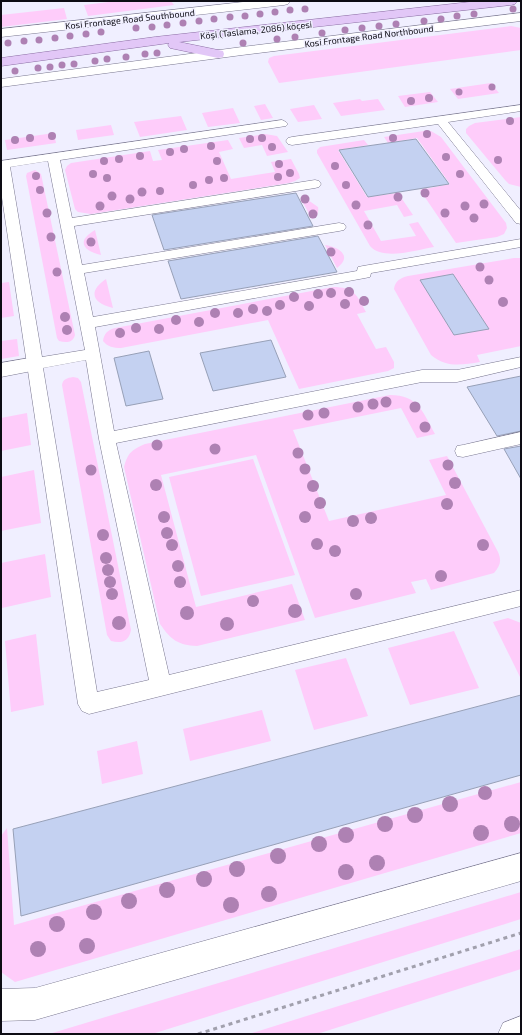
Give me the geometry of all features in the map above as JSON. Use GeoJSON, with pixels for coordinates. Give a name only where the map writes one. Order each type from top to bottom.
{"type":"FeatureCollection","features":[{"type":"Feature","properties":{"kind":"main road","name":"Köşi (Taslama, 2086) köçesi"},"geometry":{"type":"LineString","coordinates":[[1,62],[155,41],[511,1]]}},
{"type":"Feature","properties":{"kind":"main road","name":"Köşi (Taslama, 2086) köçesi"},"geometry":{"type":"LineString","coordinates":[[1,51],[362,6]]}},
{"type":"Feature","properties":{"kind":"main road"},"geometry":{"type":"LineString","coordinates":[[155,41],[218,54]]}},
{"type":"Feature","properties":{"kind":"street","name":"Kosi Frontage Road Southbound"},"geometry":{"type":"LineString","coordinates":[[1,33],[226,4],[284,1]]}},
{"type":"Feature","properties":{"kind":"street","name":"Kosi Frontage Road Northbound"},"geometry":{"type":"LineString","coordinates":[[1,83],[218,54],[521,17]]}},
{"type":"Feature","properties":{"kind":"street"},"geometry":{"type":"LineString","coordinates":[[1,370],[35,364]]}},
{"type":"Feature","properties":{"kind":"street"},"geometry":{"type":"LineString","coordinates":[[1,1005],[35,1004],[521,867]]}},
{"type":"Feature","properties":{"kind":"street"},"geometry":{"type":"LineString","coordinates":[[514,1034],[521,1032]]}},
{"type":"Feature","properties":{"kind":"lane"},"geometry":{"type":"LineString","coordinates":[[292,141],[521,108]]}},
{"type":"Feature","properties":{"kind":"lane"},"geometry":{"type":"LineString","coordinates":[[440,119],[510,196],[521,220]]}},
{"type":"Feature","properties":{"kind":"lane"},"geometry":{"type":"LineString","coordinates":[[282,124],[3,164],[89,704],[521,598]]}},
{"type":"Feature","properties":{"kind":"lane"},"geometry":{"type":"LineString","coordinates":[[53,157],[93,354],[107,439],[161,686]]}},
{"type":"Feature","properties":{"kind":"lane"},"geometry":{"type":"LineString","coordinates":[[67,223],[315,184]]}},
{"type":"Feature","properties":{"kind":"lane"},"geometry":{"type":"LineString","coordinates":[[76,270],[339,227]]}},
{"type":"Feature","properties":{"kind":"lane"},"geometry":{"type":"LineString","coordinates":[[87,323],[521,243]]}},
{"type":"Feature","properties":{"kind":"lane"},"geometry":{"type":"LineString","coordinates":[[35,364],[93,354]]}},
{"type":"Feature","properties":{"kind":"lane"},"geometry":{"type":"LineString","coordinates":[[107,439],[422,376],[457,376],[521,362]]}},
{"type":"Feature","properties":{"kind":"lane"},"geometry":{"type":"LineString","coordinates":[[463,450],[521,438]]}},
{"type":"Feature","properties":{"kind":"path"},"geometry":{"type":"LineString","coordinates":[[198,1034],[521,933]]}},
{"type":"Feature","properties":{"kind":"shaded area"},"geometry":{"type":"Polygon","coordinates":[[[117,1],[171,1],[174,5],[88,16],[84,5],[117,1]]]}},
{"type":"Feature","properties":{"kind":"shaded area"},"geometry":{"type":"Polygon","coordinates":[[[64,8],[67,19],[1,27],[1,15],[64,8]]]}},
{"type":"Feature","properties":{"kind":"shaded area"},"geometry":{"type":"Polygon","coordinates":[[[511,26],[521,28],[521,50],[279,83],[268,62],[269,58],[274,56],[511,26]]]}},
{"type":"Feature","properties":{"kind":"shaded area"},"geometry":{"type":"Polygon","coordinates":[[[491,83],[499,93],[458,99],[450,89],[491,83]]]}},
{"type":"Feature","properties":{"kind":"shaded area"},"geometry":{"type":"Polygon","coordinates":[[[430,92],[438,102],[405,107],[398,96],[430,92]]]}},
{"type":"Feature","properties":{"kind":"shaded area"},"geometry":{"type":"Polygon","coordinates":[[[360,99],[362,101],[378,99],[385,110],[341,116],[333,103],[360,99]]]}},
{"type":"Feature","properties":{"kind":"shaded area"},"geometry":{"type":"Polygon","coordinates":[[[265,104],[273,118],[261,120],[254,106],[265,104]]]}},
{"type":"Feature","properties":{"kind":"shaded area"},"geometry":{"type":"Polygon","coordinates":[[[314,105],[322,119],[298,122],[290,109],[314,105]]]}},
{"type":"Feature","properties":{"kind":"shaded area"},"geometry":{"type":"Polygon","coordinates":[[[233,108],[240,123],[208,127],[202,113],[233,108]]]}},
{"type":"Feature","properties":{"kind":"shaded area"},"geometry":{"type":"Polygon","coordinates":[[[181,116],[187,130],[140,137],[134,122],[181,116]]]}},
{"type":"Feature","properties":{"kind":"shaded area"},"geometry":{"type":"Polygon","coordinates":[[[521,117],[521,187],[509,184],[505,180],[466,133],[466,129],[475,123],[521,117]]]}},
{"type":"Feature","properties":{"kind":"shaded area"},"geometry":{"type":"Polygon","coordinates":[[[111,125],[114,135],[78,140],[76,130],[111,125]]]}},
{"type":"Feature","properties":{"kind":"shaded area"},"geometry":{"type":"Polygon","coordinates":[[[431,131],[441,137],[506,223],[507,228],[504,234],[497,237],[456,243],[420,190],[450,184],[417,138],[388,143],[384,137],[431,131]]]}},
{"type":"Feature","properties":{"kind":"shaded area"},"geometry":{"type":"Polygon","coordinates":[[[54,133],[56,143],[7,150],[5,140],[54,133]]]}},
{"type":"Feature","properties":{"kind":"shaded area"},"geometry":{"type":"Polygon","coordinates":[[[265,134],[277,136],[288,152],[267,156],[262,145],[244,148],[239,138],[265,134]]]}},
{"type":"Feature","properties":{"kind":"shaded area"},"geometry":{"type":"Polygon","coordinates":[[[228,140],[233,149],[219,152],[231,179],[275,172],[271,162],[291,159],[300,178],[289,183],[91,214],[78,212],[75,209],[65,170],[71,163],[150,151],[153,161],[162,160],[158,150],[228,140]]]}},
{"type":"Feature","properties":{"kind":"shaded area"},"geometry":{"type":"Polygon","coordinates":[[[364,140],[368,145],[338,150],[367,197],[398,193],[413,215],[404,217],[397,205],[364,211],[381,241],[416,236],[409,224],[418,222],[434,247],[391,254],[383,253],[370,246],[317,153],[317,150],[320,147],[364,140]]]}},
{"type":"Feature","properties":{"kind":"shaded area"},"geometry":{"type":"Polygon","coordinates":[[[35,170],[41,174],[75,335],[73,340],[69,342],[59,341],[57,338],[26,176],[27,173],[35,170]]]}},
{"type":"Feature","properties":{"kind":"shaded area"},"geometry":{"type":"Polygon","coordinates":[[[301,199],[308,200],[318,207],[317,214],[312,219],[301,199]]]}},
{"type":"Feature","properties":{"kind":"shaded area"},"geometry":{"type":"Polygon","coordinates":[[[95,230],[101,255],[90,251],[84,245],[85,238],[95,230]]]}},
{"type":"Feature","properties":{"kind":"shaded area"},"geometry":{"type":"Polygon","coordinates":[[[325,245],[339,250],[344,256],[342,264],[337,268],[325,245]]]}},
{"type":"Feature","properties":{"kind":"shaded area"},"geometry":{"type":"Polygon","coordinates":[[[521,258],[521,346],[477,355],[480,362],[467,364],[448,364],[431,355],[394,289],[397,282],[408,276],[521,258]]]}},
{"type":"Feature","properties":{"kind":"shaded area"},"geometry":{"type":"Polygon","coordinates":[[[106,279],[113,308],[101,303],[95,296],[96,288],[106,279]]]}},
{"type":"Feature","properties":{"kind":"shaded area"},"geometry":{"type":"Polygon","coordinates":[[[9,282],[14,316],[1,318],[1,283],[9,282]]]}},
{"type":"Feature","properties":{"kind":"shaded area"},"geometry":{"type":"Polygon","coordinates":[[[333,287],[340,287],[354,293],[366,312],[357,314],[376,349],[386,347],[394,362],[394,368],[388,371],[299,389],[268,320],[121,348],[111,347],[103,341],[107,332],[115,328],[333,287]]]}},
{"type":"Feature","properties":{"kind":"shaded area"},"geometry":{"type":"Polygon","coordinates":[[[17,339],[19,356],[1,359],[1,341],[17,339]]]}},
{"type":"Feature","properties":{"kind":"shaded area"},"geometry":{"type":"Polygon","coordinates":[[[73,377],[78,378],[81,382],[131,630],[129,637],[122,642],[111,641],[107,635],[62,385],[63,381],[73,377]]]}},
{"type":"Feature","properties":{"kind":"shaded area"},"geometry":{"type":"Polygon","coordinates":[[[390,395],[407,398],[418,406],[435,434],[417,438],[401,408],[293,430],[329,521],[446,495],[429,460],[447,456],[498,552],[500,563],[494,573],[431,590],[426,579],[411,582],[416,593],[315,618],[256,455],[161,475],[196,607],[292,584],[305,620],[197,646],[180,643],[172,638],[160,624],[124,467],[131,452],[145,444],[390,395]]]}},
{"type":"Feature","properties":{"kind":"shaded area"},"geometry":{"type":"Polygon","coordinates":[[[27,413],[31,445],[1,451],[1,418],[27,413]]]}},
{"type":"Feature","properties":{"kind":"shaded area"},"geometry":{"type":"Polygon","coordinates":[[[253,459],[295,575],[201,596],[169,477],[253,459]]]}},
{"type":"Feature","properties":{"kind":"shaded area"},"geometry":{"type":"Polygon","coordinates":[[[34,470],[41,523],[1,531],[1,477],[34,470]]]}},
{"type":"Feature","properties":{"kind":"shaded area"},"geometry":{"type":"Polygon","coordinates":[[[45,554],[51,597],[2,608],[1,563],[45,554]]]}},
{"type":"Feature","properties":{"kind":"shaded area"},"geometry":{"type":"Polygon","coordinates":[[[508,618],[521,623],[520,677],[493,622],[508,618]]]}},
{"type":"Feature","properties":{"kind":"shaded area"},"geometry":{"type":"Polygon","coordinates":[[[454,631],[479,688],[410,705],[388,648],[454,631]]]}},
{"type":"Feature","properties":{"kind":"shaded area"},"geometry":{"type":"Polygon","coordinates":[[[36,634],[44,705],[11,712],[5,641],[36,634]]]}},
{"type":"Feature","properties":{"kind":"shaded area"},"geometry":{"type":"Polygon","coordinates":[[[346,658],[368,716],[314,730],[295,670],[346,658]]]}},
{"type":"Feature","properties":{"kind":"shaded area"},"geometry":{"type":"Polygon","coordinates":[[[262,710],[271,741],[190,761],[183,729],[262,710]]]}},
{"type":"Feature","properties":{"kind":"shaded area"},"geometry":{"type":"Polygon","coordinates":[[[137,741],[143,774],[102,784],[97,751],[137,741]]]}},
{"type":"Feature","properties":{"kind":"shaded area"},"geometry":{"type":"Polygon","coordinates":[[[521,782],[521,833],[15,982],[1,972],[1,836],[7,828],[14,925],[521,782]]]}},
{"type":"Feature","properties":{"kind":"shaded area"},"geometry":{"type":"Polygon","coordinates":[[[521,892],[521,919],[152,1034],[49,1034],[521,892]]]}},
{"type":"Feature","properties":{"kind":"shaded area"},"geometry":{"type":"Polygon","coordinates":[[[521,949],[521,969],[317,1034],[249,1034],[521,949]]]}},
{"type":"Feature","properties":{"kind":"building"},"geometry":{"type":"Polygon","coordinates":[[[416,139],[449,184],[368,197],[339,150],[416,139]]]}},
{"type":"Feature","properties":{"kind":"building"},"geometry":{"type":"Polygon","coordinates":[[[296,193],[313,226],[164,250],[152,215],[296,193]]]}},
{"type":"Feature","properties":{"kind":"building"},"geometry":{"type":"Polygon","coordinates":[[[318,236],[337,272],[181,299],[168,261],[318,236]]]}},
{"type":"Feature","properties":{"kind":"building"},"geometry":{"type":"Polygon","coordinates":[[[453,274],[489,329],[454,335],[420,280],[453,274]]]}},
{"type":"Feature","properties":{"kind":"building"},"geometry":{"type":"Polygon","coordinates":[[[271,340],[286,377],[213,391],[200,353],[271,340]]]}},
{"type":"Feature","properties":{"kind":"building"},"geometry":{"type":"Polygon","coordinates":[[[149,351],[163,399],[126,406],[114,358],[149,351]]]}},
{"type":"Feature","properties":{"kind":"building"},"geometry":{"type":"Polygon","coordinates":[[[521,376],[521,431],[497,436],[467,387],[521,376]]]}},
{"type":"Feature","properties":{"kind":"building"},"geometry":{"type":"Polygon","coordinates":[[[521,446],[521,479],[504,449],[521,446]]]}},
{"type":"Feature","properties":{"kind":"building"},"geometry":{"type":"Polygon","coordinates":[[[521,695],[521,775],[21,916],[13,829],[521,695]]]}}]}
